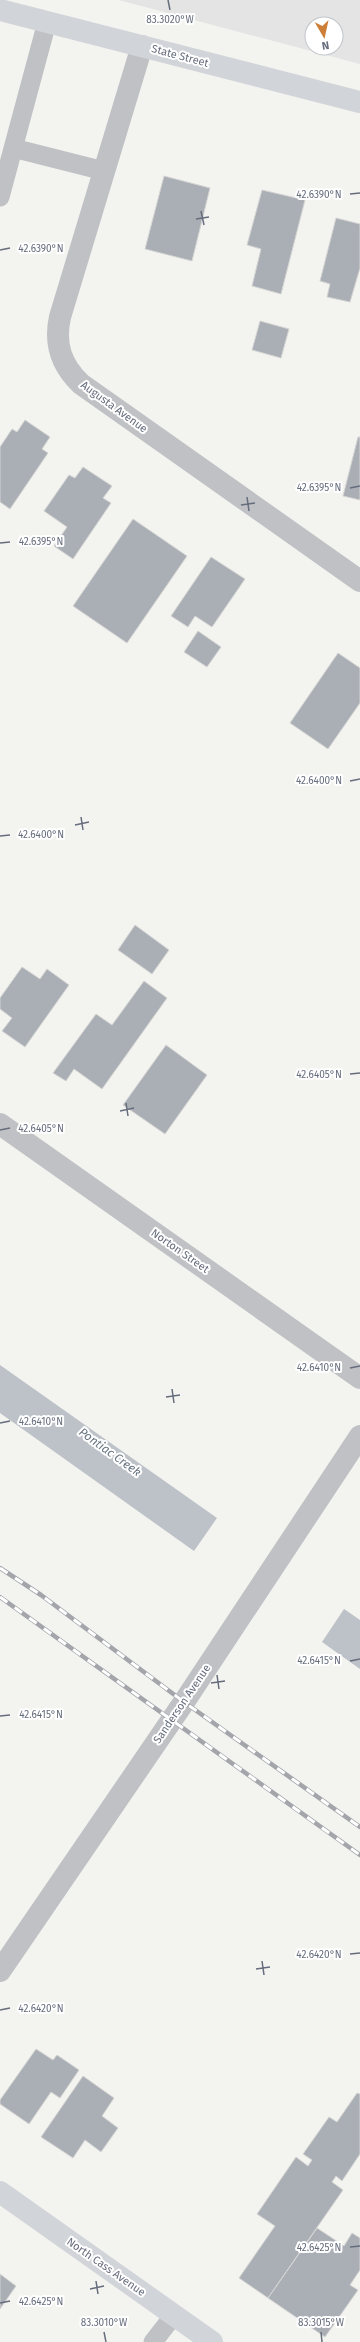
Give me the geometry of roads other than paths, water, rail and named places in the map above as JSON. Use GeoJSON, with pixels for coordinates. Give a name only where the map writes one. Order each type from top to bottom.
{"type":"FeatureCollection","features":[{"type":"Feature","properties":{"kind":"main road","name":"State Street"},"geometry":{"type":"LineString","coordinates":[[0,10],[360,102]]}},
{"type":"Feature","properties":{"kind":"main road","name":"North Cass Avenue"},"geometry":{"type":"LineString","coordinates":[[0,2192],[212,2342]]}},
{"type":"Feature","properties":{"kind":"street","name":"Augusta Avenue"},"geometry":{"type":"LineString","coordinates":[[142,46],[58,327],[58,346],[69,372],[81,384],[360,581]]}},
{"type":"Feature","properties":{"kind":"street","name":"Norton Street"},"geometry":{"type":"LineString","coordinates":[[0,1124],[360,1378]]}},
{"type":"Feature","properties":{"kind":"street","name":"Sanderson Avenue"},"geometry":{"type":"LineString","coordinates":[[0,1971],[184,1702],[360,1436]]}},
{"type":"Feature","properties":{"kind":"lane"},"geometry":{"type":"LineString","coordinates":[[0,197],[47,22]]}},
{"type":"Feature","properties":{"kind":"lane"},"geometry":{"type":"LineString","coordinates":[[13,148],[104,171]]}},
{"type":"Feature","properties":{"kind":"lane"},"geometry":{"type":"LineString","coordinates":[[153,2342],[174,2315]]}},
{"type":"Feature","properties":{"kind":"water","name":"Pontiac Creek"},"geometry":{"type":"Polygon","coordinates":[[[0,1365],[217,1518],[194,1551],[0,1413],[0,1365]]]}},
{"type":"Feature","properties":{"kind":"water"},"geometry":{"type":"Polygon","coordinates":[[[344,1609],[360,1620],[360,1669],[322,1642],[344,1609]]]}},
{"type":"Feature","properties":{"kind":"railway"},"geometry":{"type":"LineString","coordinates":[[0,1568],[41,1595],[184,1702],[360,1827]]}},
{"type":"Feature","properties":{"kind":"railway"},"geometry":{"type":"LineString","coordinates":[[0,1597],[360,1855]]}}]}
